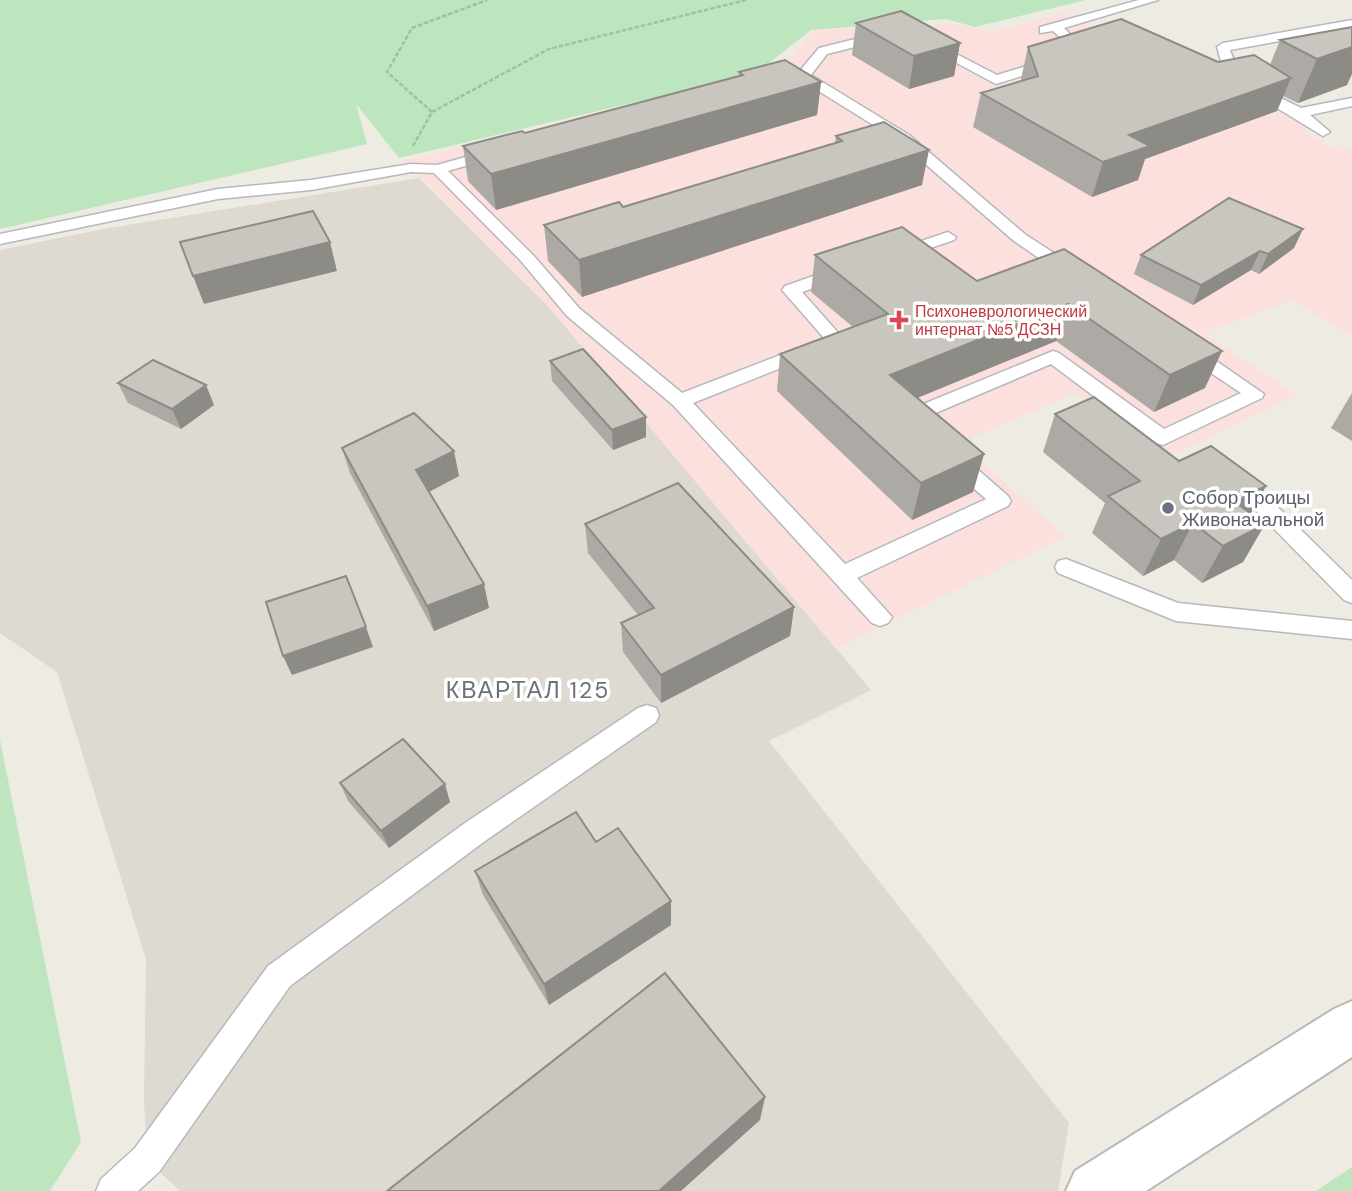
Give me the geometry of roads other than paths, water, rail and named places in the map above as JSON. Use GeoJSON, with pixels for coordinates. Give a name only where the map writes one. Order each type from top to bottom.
{"type":"FeatureCollection","features":[{"type":"Feature","properties":{"kind":"street"},"geometry":{"type":"LineString","coordinates":[[1096,1191],[1352,1027]]}},
{"type":"Feature","properties":{"kind":"lane"},"geometry":{"type":"LineString","coordinates":[[1041,30],[1152,0]]}},
{"type":"Feature","properties":{"kind":"lane"},"geometry":{"type":"LineString","coordinates":[[1324,132],[1299,113],[1251,86],[1228,65],[1223,47],[1352,24]]}},
{"type":"Feature","properties":{"kind":"lane"},"geometry":{"type":"LineString","coordinates":[[777,82],[803,76],[823,51],[908,34],[996,80],[1072,56],[1067,37],[1055,27]]}},
{"type":"Feature","properties":{"kind":"lane"},"geometry":{"type":"LineString","coordinates":[[803,76],[904,138],[1020,238],[1087,283]]}},
{"type":"Feature","properties":{"kind":"lane"},"geometry":{"type":"LineString","coordinates":[[1299,113],[1352,102]]}},
{"type":"Feature","properties":{"kind":"lane"},"geometry":{"type":"LineString","coordinates":[[880,146],[904,138]]}},
{"type":"Feature","properties":{"kind":"lane"},"geometry":{"type":"LineString","coordinates":[[0,239],[218,194],[311,185],[394,171],[438,169],[502,151]]}},
{"type":"Feature","properties":{"kind":"lane"},"geometry":{"type":"LineString","coordinates":[[438,169],[533,255],[573,312],[680,401],[880,617]]}},
{"type":"Feature","properties":{"kind":"lane"},"geometry":{"type":"LineString","coordinates":[[883,259],[948,237]]}},
{"type":"Feature","properties":{"kind":"lane"},"geometry":{"type":"LineString","coordinates":[[680,401],[835,340],[791,290],[857,268]]}},
{"type":"Feature","properties":{"kind":"lane"},"geometry":{"type":"LineString","coordinates":[[842,575],[1001,501],[906,418],[1053,357],[1163,438],[1255,394],[1177,342]]}},
{"type":"Feature","properties":{"kind":"lane"},"geometry":{"type":"LineString","coordinates":[[1228,470],[1352,594]]}},
{"type":"Feature","properties":{"kind":"lane"},"geometry":{"type":"LineString","coordinates":[[1066,567],[1176,612],[1352,630]]}},
{"type":"Feature","properties":{"kind":"lane"},"geometry":{"type":"LineString","coordinates":[[113,1191],[147,1160],[279,975],[475,832],[647,715]]}},
{"type":"Feature","properties":{"kind":"place","name":"Психоневрологический интернат №5 ДСЗН"},"geometry":{"type":"Point","coordinates":[899,320]}},
{"type":"Feature","properties":{"kind":"place","name":"Собор Троицы Живоначальной"},"geometry":{"type":"Point","coordinates":[1168,508]}},
{"type":"Feature","properties":{"kind":"district","name":"КВАРТАЛ 125"},"geometry":{"type":"Point","coordinates":[528,690]}}]}
